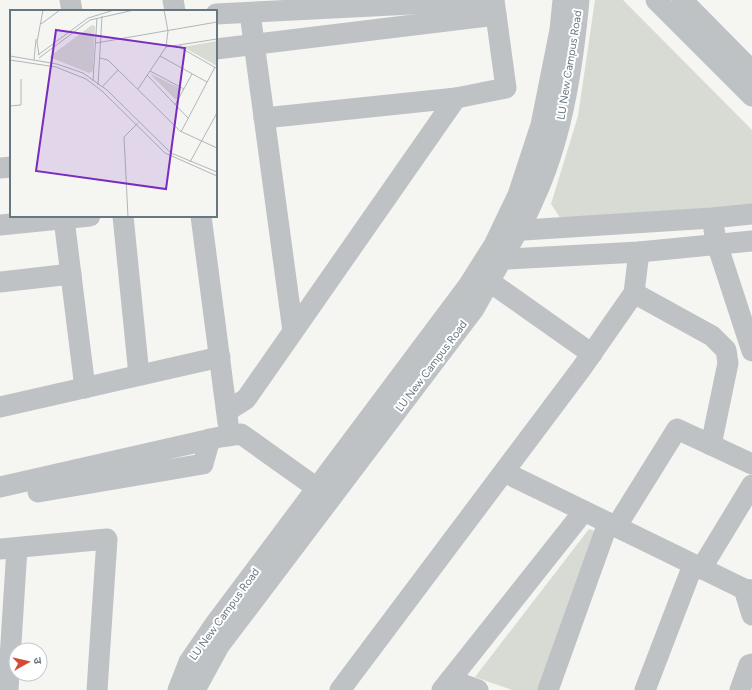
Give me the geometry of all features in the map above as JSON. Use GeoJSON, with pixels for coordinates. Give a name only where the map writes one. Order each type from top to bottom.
{"type":"FeatureCollection","features":[{"type":"Feature","properties":{"kind":"street"},"geometry":{"type":"LineString","coordinates":[[70,0],[72,10]]}},
{"type":"Feature","properties":{"kind":"street"},"geometry":{"type":"LineString","coordinates":[[173,0],[175,10]]}},
{"type":"Feature","properties":{"kind":"street","name":"LU New Campus Road"},"geometry":{"type":"LineString","coordinates":[[195,690],[219,646],[324,493],[468,286],[494,260],[510,231],[518,195],[541,125],[560,30],[563,0]]}},
{"type":"Feature","properties":{"kind":"street","name":"LU New Campus Road"},"geometry":{"type":"LineString","coordinates":[[510,231],[525,221],[546,171],[562,115],[576,32],[579,0]]}},
{"type":"Feature","properties":{"kind":"street"},"geometry":{"type":"LineString","coordinates":[[656,0],[752,96]]}},
{"type":"Feature","properties":{"kind":"street"},"geometry":{"type":"LineString","coordinates":[[682,0],[752,71]]}},
{"type":"Feature","properties":{"kind":"street"},"geometry":{"type":"LineString","coordinates":[[217,14],[494,5]]}},
{"type":"Feature","properties":{"kind":"street"},"geometry":{"type":"LineString","coordinates":[[217,49],[494,5]]}},
{"type":"Feature","properties":{"kind":"street"},"geometry":{"type":"LineString","coordinates":[[264,118],[456,98],[506,88],[494,5]]}},
{"type":"Feature","properties":{"kind":"street"},"geometry":{"type":"LineString","coordinates":[[250,13],[293,331]]}},
{"type":"Feature","properties":{"kind":"street"},"geometry":{"type":"LineString","coordinates":[[227,411],[246,399],[456,98]]}},
{"type":"Feature","properties":{"kind":"street"},"geometry":{"type":"LineString","coordinates":[[0,168],[10,167]]}},
{"type":"Feature","properties":{"kind":"street"},"geometry":{"type":"LineString","coordinates":[[510,231],[752,214]]}},
{"type":"Feature","properties":{"kind":"street"},"geometry":{"type":"LineString","coordinates":[[0,226],[81,217]]}},
{"type":"Feature","properties":{"kind":"street"},"geometry":{"type":"LineString","coordinates":[[123,217],[139,375]]}},
{"type":"Feature","properties":{"kind":"street"},"geometry":{"type":"LineString","coordinates":[[201,217],[227,411],[220,437]]}},
{"type":"Feature","properties":{"kind":"street"},"geometry":{"type":"LineString","coordinates":[[712,218],[717,244],[752,351]]}},
{"type":"Feature","properties":{"kind":"street"},"geometry":{"type":"LineString","coordinates":[[64,219],[85,388]]}},
{"type":"Feature","properties":{"kind":"street"},"geometry":{"type":"LineString","coordinates":[[494,260],[638,252],[752,240]]}},
{"type":"Feature","properties":{"kind":"street"},"geometry":{"type":"LineString","coordinates":[[340,690],[592,354],[634,293],[638,252]]}},
{"type":"Feature","properties":{"kind":"street","name":"LU New Campus Road"},"geometry":{"type":"LineString","coordinates":[[178,690],[189,662],[215,624],[474,309],[490,282],[494,260]]}},
{"type":"Feature","properties":{"kind":"street"},"geometry":{"type":"LineString","coordinates":[[0,282],[71,274]]}},
{"type":"Feature","properties":{"kind":"street"},"geometry":{"type":"LineString","coordinates":[[490,282],[592,354]]}},
{"type":"Feature","properties":{"kind":"street"},"geometry":{"type":"LineString","coordinates":[[634,293],[712,336],[726,350],[728,363],[711,445]]}},
{"type":"Feature","properties":{"kind":"street"},"geometry":{"type":"LineString","coordinates":[[0,407],[220,357]]}},
{"type":"Feature","properties":{"kind":"street"},"geometry":{"type":"LineString","coordinates":[[548,690],[612,525],[677,429],[752,464]]}},
{"type":"Feature","properties":{"kind":"street"},"geometry":{"type":"LineString","coordinates":[[0,487],[220,437],[241,434],[324,493]]}},
{"type":"Feature","properties":{"kind":"street"},"geometry":{"type":"LineString","coordinates":[[504,472],[697,567],[748,590],[752,615]]}},
{"type":"Feature","properties":{"kind":"street"},"geometry":{"type":"LineString","coordinates":[[645,690],[697,567],[752,485]]}},
{"type":"Feature","properties":{"kind":"street"},"geometry":{"type":"LineString","coordinates":[[478,690],[446,685],[584,511]]}},
{"type":"Feature","properties":{"kind":"street"},"geometry":{"type":"LineString","coordinates":[[8,690],[9,549],[107,539],[97,690]]}},
{"type":"Feature","properties":{"kind":"street"},"geometry":{"type":"LineString","coordinates":[[740,690],[749,665],[752,664]]}},
{"type":"Feature","properties":{"kind":"shaded area"},"geometry":{"type":"Polygon","coordinates":[[[595,0],[623,0],[752,130],[752,208],[563,222],[551,204],[578,116],[595,0]]]}},
{"type":"Feature","properties":{"kind":"shaded area"},"geometry":{"type":"Polygon","coordinates":[[[589,529],[595,531],[538,690],[512,690],[475,677],[589,529]]]}}]}
